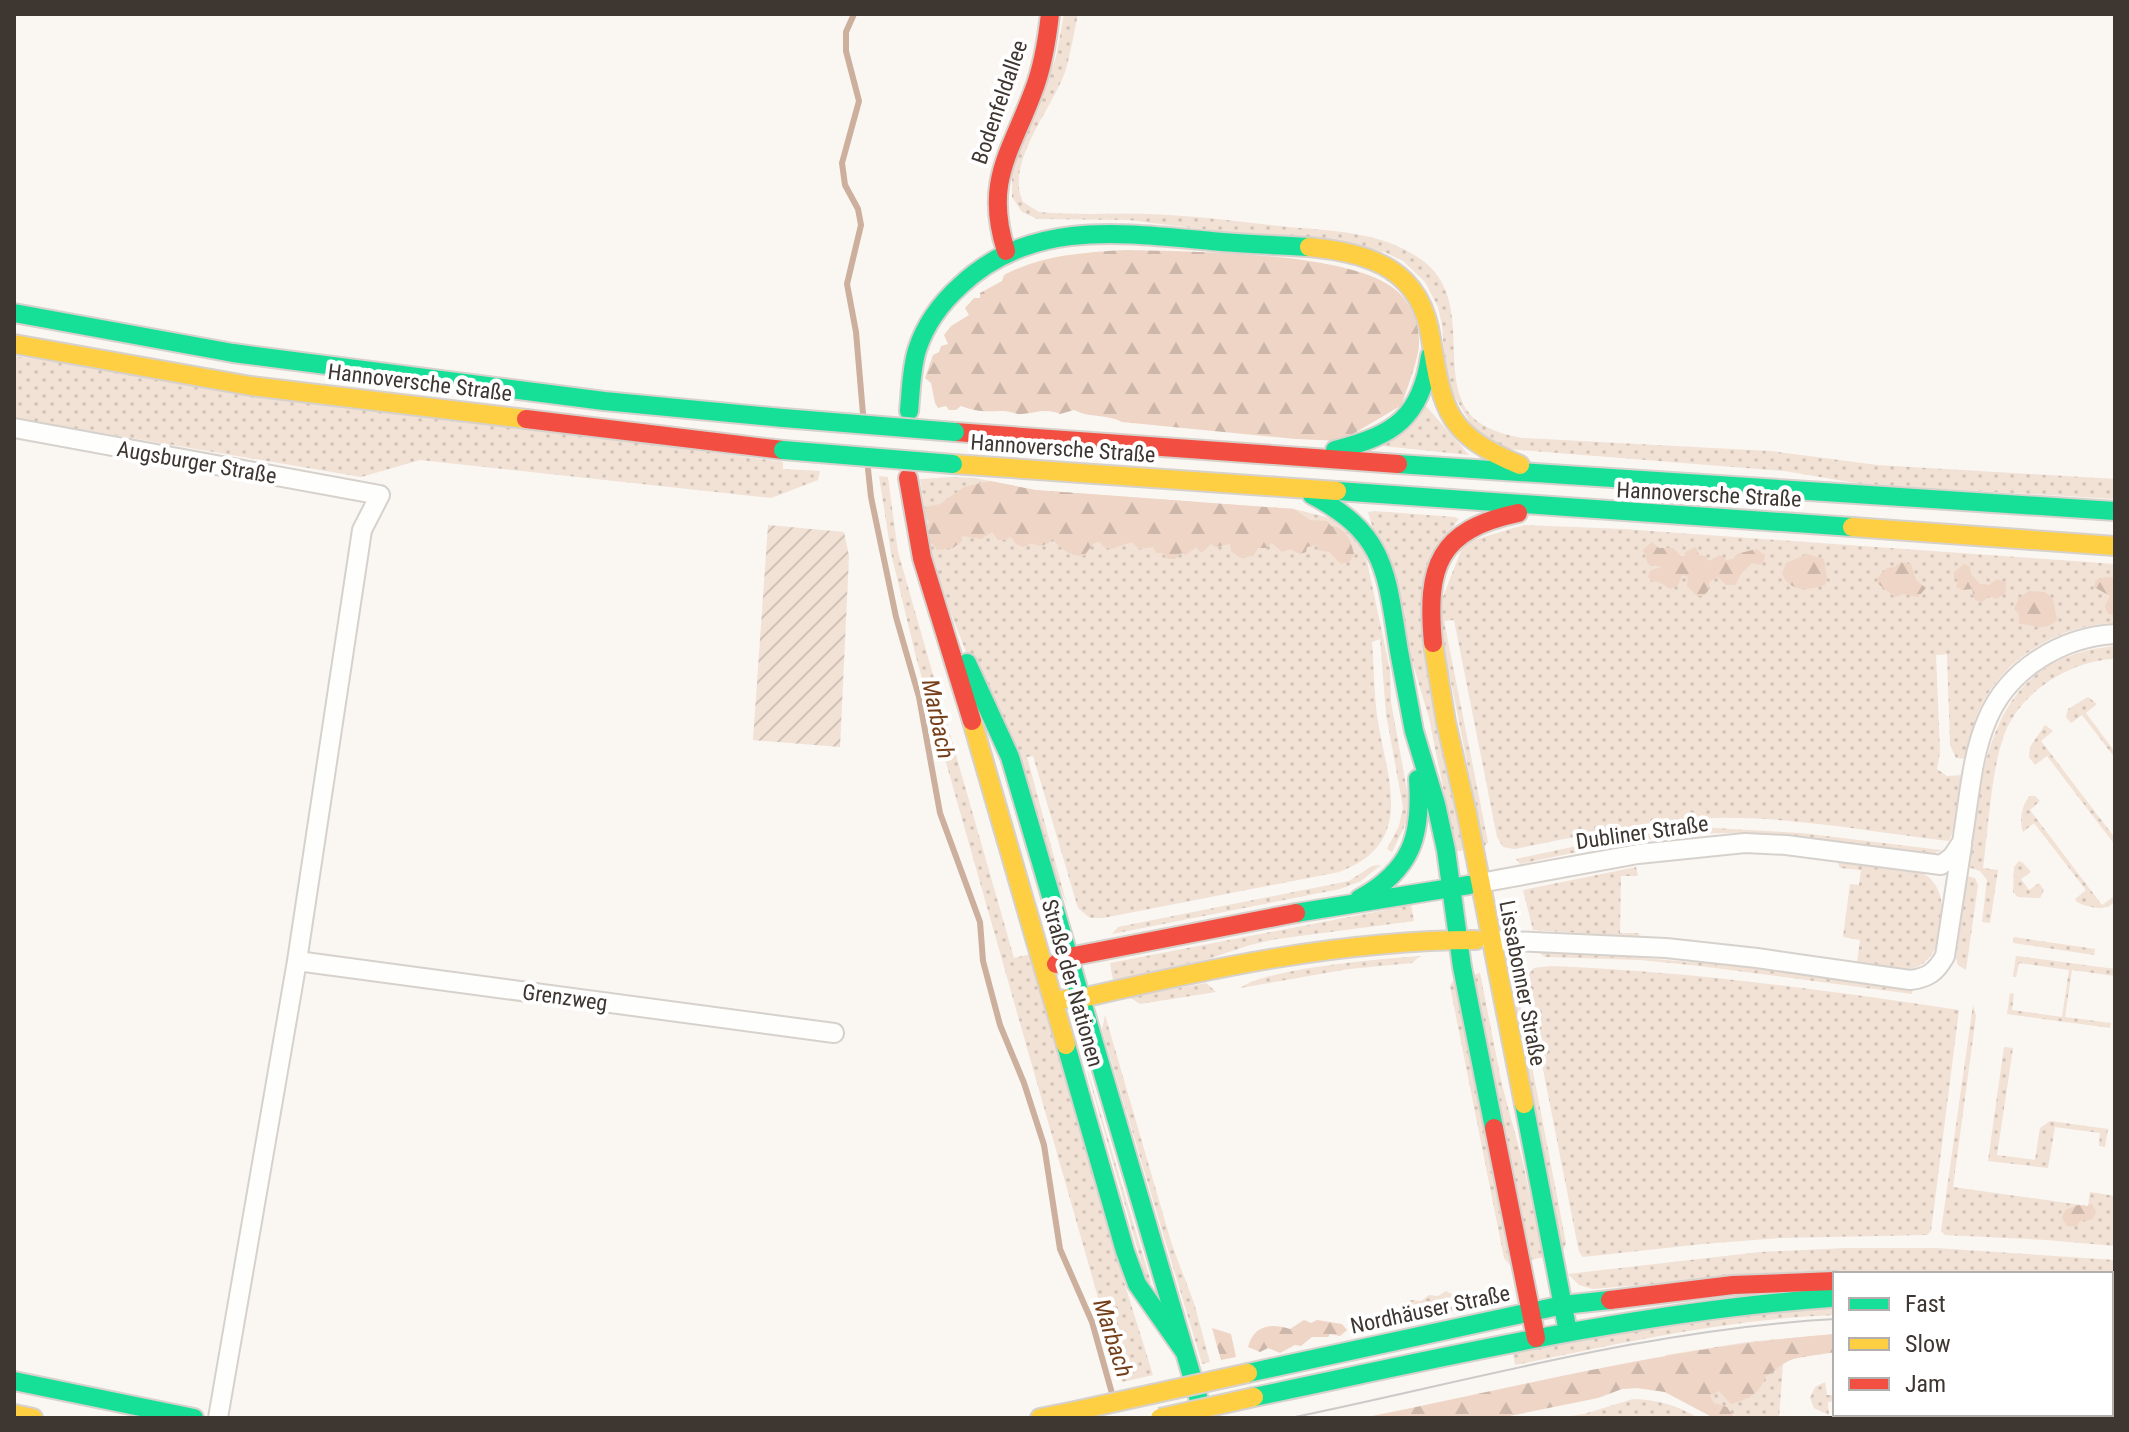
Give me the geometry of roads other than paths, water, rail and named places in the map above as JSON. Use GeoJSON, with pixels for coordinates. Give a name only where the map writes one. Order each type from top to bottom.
{"type":"FeatureCollection","features":[{"type":"Feature","properties":{"kind":"main road","name":"Bodenfeldallee"},"geometry":{"type":"LineString","coordinates":[[1006,251],[1000,235],[995,192],[1007,150],[1034,90],[1050,14]]}},
{"type":"Feature","properties":{"kind":"main road"},"geometry":{"type":"LineString","coordinates":[[909,411],[916,352],[925,331],[959,284],[1006,251],[1063,235],[1084,234],[1159,237],[1346,253],[1390,268],[1407,282],[1426,312],[1446,411],[1466,437],[1496,456],[1560,475]]}},
{"type":"Feature","properties":{"kind":"main road","name":"Hannoversche Straße"},"geometry":{"type":"LineString","coordinates":[[14,313],[233,353],[604,401],[783,418],[1302,457],[2115,511]]}},
{"type":"Feature","properties":{"kind":"main road"},"geometry":{"type":"LineString","coordinates":[[1302,457],[1373,441],[1400,424],[1422,391],[1429,365],[1431,339]]}},
{"type":"Feature","properties":{"kind":"main road","name":"Hannoversche Straße"},"geometry":{"type":"LineString","coordinates":[[14,344],[251,386],[783,450],[1301,490],[2115,546]]}},
{"type":"Feature","properties":{"kind":"main road","name":"Straße der Nationen"},"geometry":{"type":"LineString","coordinates":[[908,478],[922,558],[1050,984],[1132,1274],[1184,1351]]}},
{"type":"Feature","properties":{"kind":"main road"},"geometry":{"type":"LineString","coordinates":[[1301,490],[1349,514],[1368,533],[1380,556],[1414,731],[1436,804],[1453,887],[1462,967],[1536,1338]]}},
{"type":"Feature","properties":{"kind":"main road","name":"Lissabonner Straße"},"geometry":{"type":"LineString","coordinates":[[1556,508],[1489,519],[1455,540],[1441,557],[1430,583],[1429,615],[1446,722],[1568,1332]]}},
{"type":"Feature","properties":{"kind":"main road","name":"Straße der Nationen"},"geometry":{"type":"LineString","coordinates":[[941,616],[985,700],[1010,757],[1205,1418]]}},
{"type":"Feature","properties":{"kind":"main road"},"geometry":{"type":"LineString","coordinates":[[1347,904],[1369,894],[1386,880],[1407,854],[1418,831],[1420,808],[1414,731]]}},
{"type":"Feature","properties":{"kind":"main road","name":"Dubliner Straße"},"geometry":{"type":"LineString","coordinates":[[1069,957],[1347,904],[1480,883]]}},
{"type":"Feature","properties":{"kind":"main road"},"geometry":{"type":"LineString","coordinates":[[1069,957],[1051,969],[1050,984],[1069,1001],[1317,951],[1424,939],[1490,940]]}},
{"type":"Feature","properties":{"kind":"main road","name":"Nordhäuser Straße"},"geometry":{"type":"LineString","coordinates":[[1040,1418],[1563,1305],[1733,1285],[1833,1281]]}},
{"type":"Feature","properties":{"kind":"main road"},"geometry":{"type":"LineString","coordinates":[[1160,1418],[1568,1332],[1745,1305],[1833,1298]]}},
{"type":"Feature","properties":{"kind":"main road"},"geometry":{"type":"LineString","coordinates":[[14,1381],[194,1418]]}},
{"type":"Feature","properties":{"kind":"main road"},"geometry":{"type":"LineString","coordinates":[[14,1414],[33,1418]]}},
{"type":"Feature","properties":{"kind":"street","name":"Augsburger Straße"},"geometry":{"type":"LineString","coordinates":[[14,428],[380,495],[362,530],[297,961]]}},
{"type":"Feature","properties":{"kind":"street"},"geometry":{"type":"LineString","coordinates":[[1490,940],[1666,948],[1910,980],[1924,978],[1934,972],[1945,956],[1982,732],[1991,711],[2021,673],[2050,652],[2089,637],[2115,634]]}},
{"type":"Feature","properties":{"kind":"street","name":"Dubliner Straße"},"geometry":{"type":"LineString","coordinates":[[1480,883],[1638,854],[1745,843],[1786,845],[1937,866],[1949,860],[1962,842]]}},
{"type":"Feature","properties":{"kind":"street","name":"Grenzweg"},"geometry":{"type":"LineString","coordinates":[[297,961],[834,1033]]}},
{"type":"Feature","properties":{"kind":"street"},"geometry":{"type":"LineString","coordinates":[[218,1418],[297,961]]}},
{"type":"Feature","properties":{"kind":"waterway","name":"Marbach"},"geometry":{"type":"LineString","coordinates":[[854,14],[846,32],[846,51],[859,101],[842,163],[845,185],[858,209],[861,225],[847,284],[856,332],[863,414]]}},
{"type":"Feature","properties":{"kind":"waterway","name":"Marbach"},"geometry":{"type":"LineString","coordinates":[[868,469],[896,617],[919,697],[940,813],[980,922],[983,961],[1000,1025],[1024,1083],[1044,1145],[1060,1249],[1092,1322],[1113,1397]]}},
{"type":"Feature","properties":{"kind":"tram line"},"geometry":{"type":"LineString","coordinates":[[1290,1418],[1629,1345],[1698,1333],[1833,1319]]}}]}
